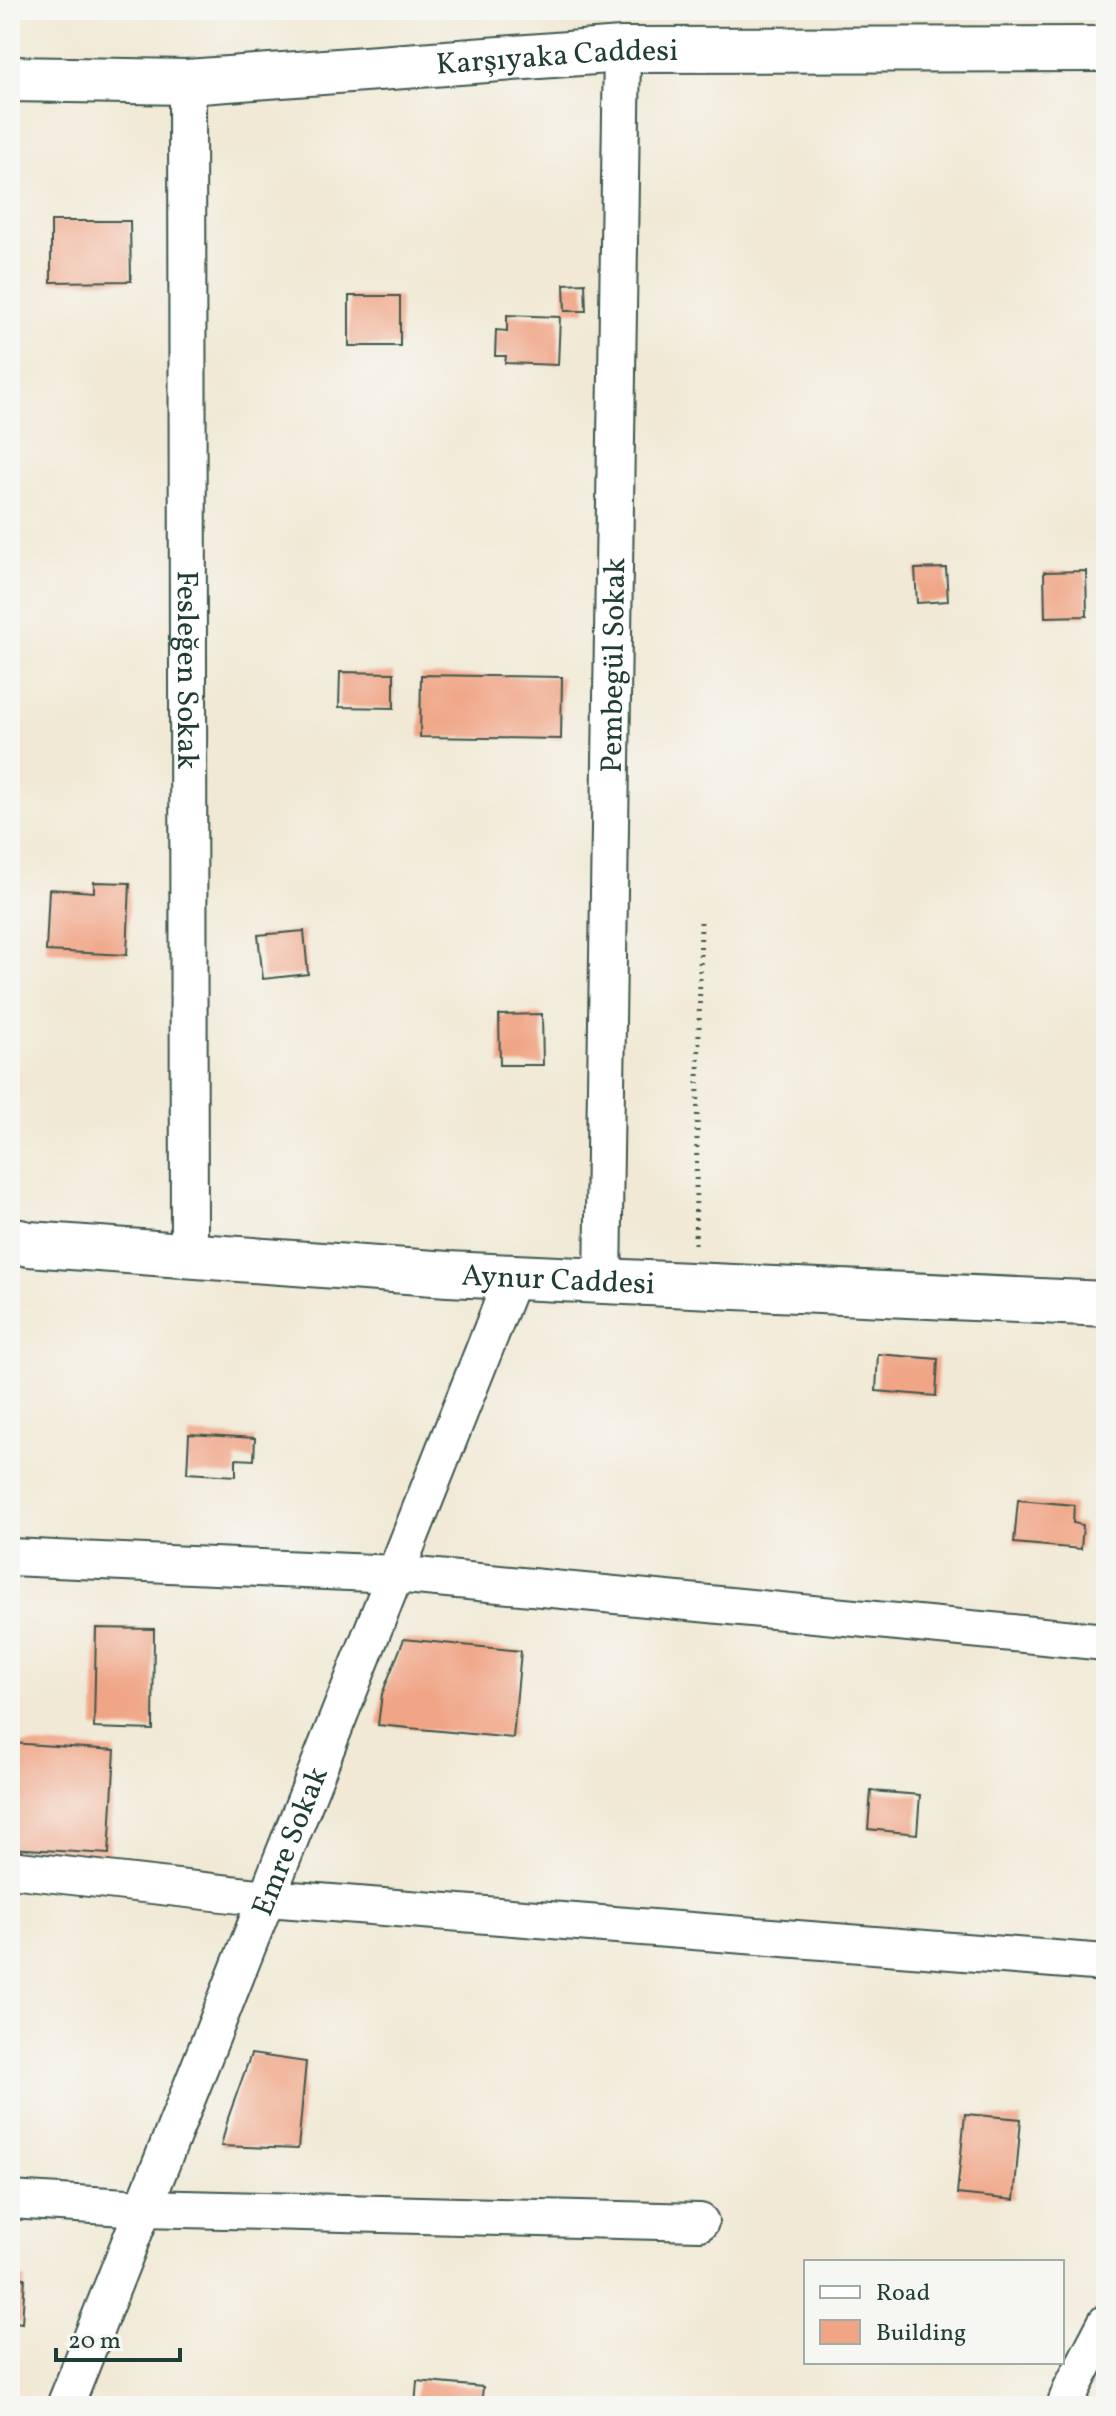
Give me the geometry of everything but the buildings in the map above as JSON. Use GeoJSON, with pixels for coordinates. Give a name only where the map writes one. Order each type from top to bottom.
{"type":"FeatureCollection","features":[{"type":"Feature","properties":{"kind":"street","name":"Karşıyaka Caddesi"},"geometry":{"type":"LineString","coordinates":[[10,79],[187,82],[622,50],[1106,49]]}},
{"type":"Feature","properties":{"kind":"street","name":"Pembegül Sokak"},"geometry":{"type":"LineString","coordinates":[[603,1281],[622,50]]}},
{"type":"Feature","properties":{"kind":"street","name":"Fesleğen Sokak"},"geometry":{"type":"LineString","coordinates":[[187,82],[189,1256]]}},
{"type":"Feature","properties":{"kind":"street","name":"Aynur Caddesi"},"geometry":{"type":"LineString","coordinates":[[10,1240],[189,1256],[513,1277],[1106,1304]]}},
{"type":"Feature","properties":{"kind":"street","name":"Emre Sokak"},"geometry":{"type":"LineString","coordinates":[[65,2406],[513,1277]]}},
{"type":"Feature","properties":{"kind":"street"},"geometry":{"type":"LineString","coordinates":[[10,1557],[395,1574],[1106,1642]]}},
{"type":"Feature","properties":{"kind":"street"},"geometry":{"type":"LineString","coordinates":[[10,1869],[267,1898],[1106,1963]]}},
{"type":"Feature","properties":{"kind":"street"},"geometry":{"type":"LineString","coordinates":[[10,2200],[143,2208],[700,2222]]}},
{"type":"Feature","properties":{"kind":"street"},"geometry":{"type":"LineString","coordinates":[[1065,2406],[1106,2323]]}},
{"type":"Feature","properties":{"kind":"path"},"geometry":{"type":"LineString","coordinates":[[694,1285],[701,922]]}}]}
